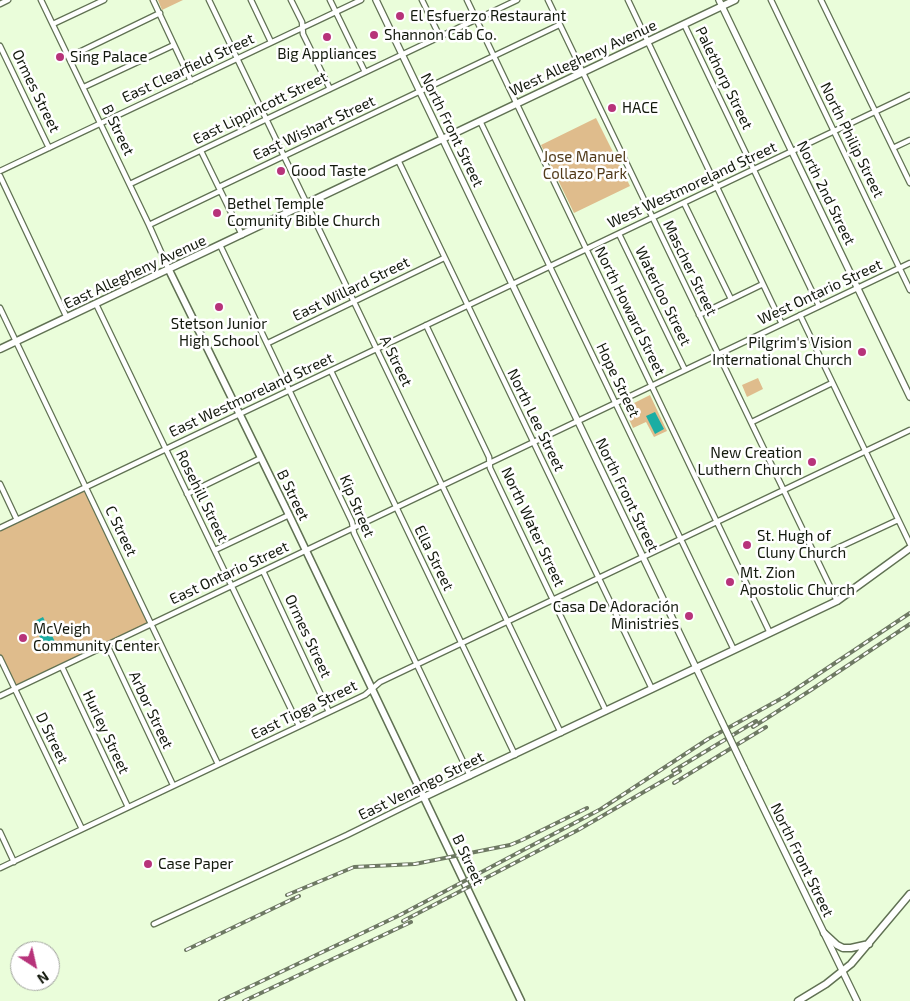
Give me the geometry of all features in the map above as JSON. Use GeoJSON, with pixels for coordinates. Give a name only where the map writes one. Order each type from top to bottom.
{"type":"FeatureCollection","features":[{"type":"Feature","properties":{"kind":"main road","name":"West Allegheny Avenue"},"geometry":{"type":"LineString","coordinates":[[442,139],[648,42],[721,3],[735,0]]}},
{"type":"Feature","properties":{"kind":"main road","name":"East Allegheny Avenue"},"geometry":{"type":"LineString","coordinates":[[0,349],[442,139]]}},
{"type":"Feature","properties":{"kind":"main road","name":"B Street"},"geometry":{"type":"LineString","coordinates":[[169,270],[289,515],[521,1001]]}},
{"type":"Feature","properties":{"kind":"main road","name":"East Venango Street"},"geometry":{"type":"LineString","coordinates":[[424,797],[837,601],[910,546]]}},
{"type":"Feature","properties":{"kind":"main road"},"geometry":{"type":"LineString","coordinates":[[798,1001],[842,972],[869,944],[910,894]]}},
{"type":"Feature","properties":{"kind":"main road"},"geometry":{"type":"LineString","coordinates":[[824,933],[843,948],[869,944]]}},
{"type":"Feature","properties":{"kind":"street"},"geometry":{"type":"LineString","coordinates":[[0,4],[8,0]]}},
{"type":"Feature","properties":{"kind":"street","name":"B Street"},"geometry":{"type":"LineString","coordinates":[[41,0],[130,184],[169,270]]}},
{"type":"Feature","properties":{"kind":"street"},"geometry":{"type":"LineString","coordinates":[[53,24],[104,0]]}},
{"type":"Feature","properties":{"kind":"street"},"geometry":{"type":"LineString","coordinates":[[153,0],[191,81]]}},
{"type":"Feature","properties":{"kind":"street","name":"A Street"},"geometry":{"type":"LineString","coordinates":[[209,0],[561,733]]}},
{"type":"Feature","properties":{"kind":"street"},"geometry":{"type":"LineString","coordinates":[[251,0],[271,42]]}},
{"type":"Feature","properties":{"kind":"street"},"geometry":{"type":"LineString","coordinates":[[291,0],[303,27],[303,34],[330,89]]}},
{"type":"Feature","properties":{"kind":"street"},"geometry":{"type":"LineString","coordinates":[[330,0],[365,72]]}},
{"type":"Feature","properties":{"kind":"street","name":"East Clearfield Street"},"geometry":{"type":"LineString","coordinates":[[0,171],[361,0]]}},
{"type":"Feature","properties":{"kind":"street","name":"North Front Street"},"geometry":{"type":"LineString","coordinates":[[376,0],[857,1001]]}},
{"type":"Feature","properties":{"kind":"street"},"geometry":{"type":"LineString","coordinates":[[422,0],[440,37]]}},
{"type":"Feature","properties":{"kind":"street","name":"North Howard Street"},"geometry":{"type":"LineString","coordinates":[[467,0],[770,633]]}},
{"type":"Feature","properties":{"kind":"street","name":"East Lippincott Street"},"geometry":{"type":"LineString","coordinates":[[130,184],[517,0]]}},
{"type":"Feature","properties":{"kind":"street","name":"Mascher Street"},"geometry":{"type":"LineString","coordinates":[[548,0],[837,601]]}},
{"type":"Feature","properties":{"kind":"street"},"geometry":{"type":"LineString","coordinates":[[628,0],[782,324]]}},
{"type":"Feature","properties":{"kind":"street","name":"North Philip Street"},"geometry":{"type":"LineString","coordinates":[[770,0],[910,290]]}},
{"type":"Feature","properties":{"kind":"street"},"geometry":{"type":"LineString","coordinates":[[821,0],[909,181]]}},
{"type":"Feature","properties":{"kind":"street","name":"North 2nd Street"},"geometry":{"type":"LineString","coordinates":[[721,3],[910,398]]}},
{"type":"Feature","properties":{"kind":"street"},"geometry":{"type":"LineString","coordinates":[[69,57],[160,13]]}},
{"type":"Feature","properties":{"kind":"street","name":"East Wishart Street"},"geometry":{"type":"LineString","coordinates":[[149,225],[284,156],[559,24]]}},
{"type":"Feature","properties":{"kind":"street","name":"Palethorp Street"},"geometry":{"type":"LineString","coordinates":[[684,24],[819,306]]}},
{"type":"Feature","properties":{"kind":"street"},"geometry":{"type":"LineString","coordinates":[[84,87],[174,45]]}},
{"type":"Feature","properties":{"kind":"street","name":"Ormes Street"},"geometry":{"type":"LineString","coordinates":[[0,46],[49,148]]}},
{"type":"Feature","properties":{"kind":"street","name":"West Westmoreland Street"},"geometry":{"type":"LineString","coordinates":[[512,285],[910,95]]}},
{"type":"Feature","properties":{"kind":"street","name":"Hope Street"},"geometry":{"type":"LineString","coordinates":[[480,121],[734,650]]}},
{"type":"Feature","properties":{"kind":"street"},"geometry":{"type":"LineString","coordinates":[[893,148],[910,140]]}},
{"type":"Feature","properties":{"kind":"street"},"geometry":{"type":"LineString","coordinates":[[201,151],[242,235]]}},
{"type":"Feature","properties":{"kind":"street","name":"North Lee Street"},"geometry":{"type":"LineString","coordinates":[[398,160],[652,690]]}},
{"type":"Feature","properties":{"kind":"street"},"geometry":{"type":"LineString","coordinates":[[0,176],[67,318]]}},
{"type":"Feature","properties":{"kind":"street"},"geometry":{"type":"LineString","coordinates":[[684,203],[731,299]]}},
{"type":"Feature","properties":{"kind":"street","name":"Waterloo Street"},"geometry":{"type":"LineString","coordinates":[[619,234],[684,370]]}},
{"type":"Feature","properties":{"kind":"street","name":"Kip Street"},"geometry":{"type":"LineString","coordinates":[[220,245],[268,343],[352,522],[354,533],[470,776]]}},
{"type":"Feature","properties":{"kind":"street","name":"East Willard Street"},"geometry":{"type":"LineString","coordinates":[[268,343],[444,258]]}},
{"type":"Feature","properties":{"kind":"street","name":"West Ontario Street"},"geometry":{"type":"LineString","coordinates":[[577,420],[910,263]]}},
{"type":"Feature","properties":{"kind":"street"},"geometry":{"type":"LineString","coordinates":[[699,315],[763,284]]}},
{"type":"Feature","properties":{"kind":"street","name":"East Westmoreland Street"},"geometry":{"type":"LineString","coordinates":[[0,528],[512,285]]}},
{"type":"Feature","properties":{"kind":"street","name":"Rosehill Street"},"geometry":{"type":"LineString","coordinates":[[96,304],[299,726]]}},
{"type":"Feature","properties":{"kind":"street","name":"C Street"},"geometry":{"type":"LineString","coordinates":[[0,308],[218,764]]}},
{"type":"Feature","properties":{"kind":"street"},"geometry":{"type":"LineString","coordinates":[[800,315],[910,546]]}},
{"type":"Feature","properties":{"kind":"street","name":"North Water Street"},"geometry":{"type":"LineString","coordinates":[[426,325],[490,457],[490,468],[606,711]]}},
{"type":"Feature","properties":{"kind":"street","name":"Ella Street"},"geometry":{"type":"LineString","coordinates":[[331,370],[515,755]]}},
{"type":"Feature","properties":{"kind":"street"},"geometry":{"type":"LineString","coordinates":[[752,422],[832,383]]}},
{"type":"Feature","properties":{"kind":"street","name":"East Ontario Street"},"geometry":{"type":"LineString","coordinates":[[0,696],[577,420]]}},
{"type":"Feature","properties":{"kind":"street","name":"East Tioga Street"},"geometry":{"type":"LineString","coordinates":[[0,868],[365,695],[380,682],[910,430]]}},
{"type":"Feature","properties":{"kind":"street"},"geometry":{"type":"LineString","coordinates":[[187,494],[261,458]]}},
{"type":"Feature","properties":{"kind":"street"},"geometry":{"type":"LineString","coordinates":[[0,484],[17,520]]}},
{"type":"Feature","properties":{"kind":"street"},"geometry":{"type":"LineString","coordinates":[[214,550],[289,515]]}},
{"type":"Feature","properties":{"kind":"street"},"geometry":{"type":"LineString","coordinates":[[816,558],[898,520]]}},
{"type":"Feature","properties":{"kind":"street","name":"Ormes Street"},"geometry":{"type":"LineString","coordinates":[[263,571],[330,712]]}},
{"type":"Feature","properties":{"kind":"street","name":"Arbor Street"},"geometry":{"type":"LineString","coordinates":[[107,645],[173,785]]}},
{"type":"Feature","properties":{"kind":"street","name":"D Street"},"geometry":{"type":"LineString","coordinates":[[0,658],[82,829]]}},
{"type":"Feature","properties":{"kind":"street","name":"Hurley Street"},"geometry":{"type":"LineString","coordinates":[[62,667],[128,807]]}},
{"type":"Feature","properties":{"kind":"street","name":"East Venango Street"},"geometry":{"type":"LineString","coordinates":[[154,924],[347,835],[424,797]]}},
{"type":"Feature","properties":{"kind":"street"},"geometry":{"type":"LineString","coordinates":[[0,832],[14,862]]}},
{"type":"Feature","properties":{"kind":"green space"},"geometry":{"type":"Polygon","coordinates":[[[158,0],[183,0],[162,10],[158,0]]]}},
{"type":"Feature","properties":{"kind":"green space","name":"Jose Manuel Collazo Park"},"geometry":{"type":"Polygon","coordinates":[[[596,118],[630,186],[574,213],[541,145],[596,118]]]}},
{"type":"Feature","properties":{"kind":"green space"},"geometry":{"type":"Polygon","coordinates":[[[758,378],[763,389],[747,397],[742,385],[758,378]]]}},
{"type":"Feature","properties":{"kind":"green space"},"geometry":{"type":"Polygon","coordinates":[[[650,395],[667,431],[654,437],[646,422],[633,428],[624,408],[650,395]]]}},
{"type":"Feature","properties":{"kind":"green space"},"geometry":{"type":"Polygon","coordinates":[[[86,487],[151,624],[15,689],[0,658],[0,528],[86,487]]]}},
{"type":"Feature","properties":{"kind":"water"},"geometry":{"type":"Polygon","coordinates":[[[655,412],[664,429],[655,434],[646,416],[655,412]]]}},
{"type":"Feature","properties":{"kind":"water"},"geometry":{"type":"Polygon","coordinates":[[[43,617],[56,644],[45,649],[33,622],[43,617]]]}},
{"type":"Feature","properties":{"kind":"railway"},"geometry":{"type":"LineString","coordinates":[[220,1001],[400,915],[601,809],[708,739],[784,697],[910,613]]}},
{"type":"Feature","properties":{"kind":"railway"},"geometry":{"type":"LineString","coordinates":[[753,727],[910,624]]}},
{"type":"Feature","properties":{"kind":"railway"},"geometry":{"type":"LineString","coordinates":[[673,771],[756,721]]}},
{"type":"Feature","properties":{"kind":"railway"},"geometry":{"type":"LineString","coordinates":[[674,783],[766,727]]}},
{"type":"Feature","properties":{"kind":"railway"},"geometry":{"type":"LineString","coordinates":[[403,921],[578,830],[680,771]]}},
{"type":"Feature","properties":{"kind":"railway"},"geometry":{"type":"LineString","coordinates":[[287,895],[354,867],[415,864],[510,845],[587,808]]}},
{"type":"Feature","properties":{"kind":"railway"},"geometry":{"type":"LineString","coordinates":[[186,950],[299,896]]}},
{"type":"Feature","properties":{"kind":"railway"},"geometry":{"type":"LineString","coordinates":[[244,1001],[411,922]]}},
{"type":"Feature","properties":{"kind":"place","name":"El Esfuerzo Restaurant"},"geometry":{"type":"Point","coordinates":[400,16]}},
{"type":"Feature","properties":{"kind":"place","name":"Shannon Cab Co."},"geometry":{"type":"Point","coordinates":[374,35]}},
{"type":"Feature","properties":{"kind":"place","name":"Big Appliances"},"geometry":{"type":"Point","coordinates":[327,37]}},
{"type":"Feature","properties":{"kind":"place","name":"Sing Palace"},"geometry":{"type":"Point","coordinates":[60,57]}},
{"type":"Feature","properties":{"kind":"place","name":"HACE"},"geometry":{"type":"Point","coordinates":[612,108]}},
{"type":"Feature","properties":{"kind":"place","name":"Good Taste"},"geometry":{"type":"Point","coordinates":[281,171]}},
{"type":"Feature","properties":{"kind":"place","name":"Bethel Temple Comunity Bible Church"},"geometry":{"type":"Point","coordinates":[217,213]}},
{"type":"Feature","properties":{"kind":"place","name":"Stetson Junior High School"},"geometry":{"type":"Point","coordinates":[219,307]}},
{"type":"Feature","properties":{"kind":"place","name":"Pilgrim's Vision International Church"},"geometry":{"type":"Point","coordinates":[862,352]}},
{"type":"Feature","properties":{"kind":"place","name":"New Creation Luthern Church"},"geometry":{"type":"Point","coordinates":[812,462]}},
{"type":"Feature","properties":{"kind":"place","name":"St. Hugh of Cluny Church"},"geometry":{"type":"Point","coordinates":[747,545]}},
{"type":"Feature","properties":{"kind":"place","name":"Mt. Zion Apostolic Church"},"geometry":{"type":"Point","coordinates":[730,582]}},
{"type":"Feature","properties":{"kind":"place","name":"Casa De Adoración Ministries"},"geometry":{"type":"Point","coordinates":[689,616]}},
{"type":"Feature","properties":{"kind":"place","name":"McVeigh Community Center"},"geometry":{"type":"Point","coordinates":[23,638]}},
{"type":"Feature","properties":{"kind":"place","name":"Case Paper"},"geometry":{"type":"Point","coordinates":[148,864]}}]}
